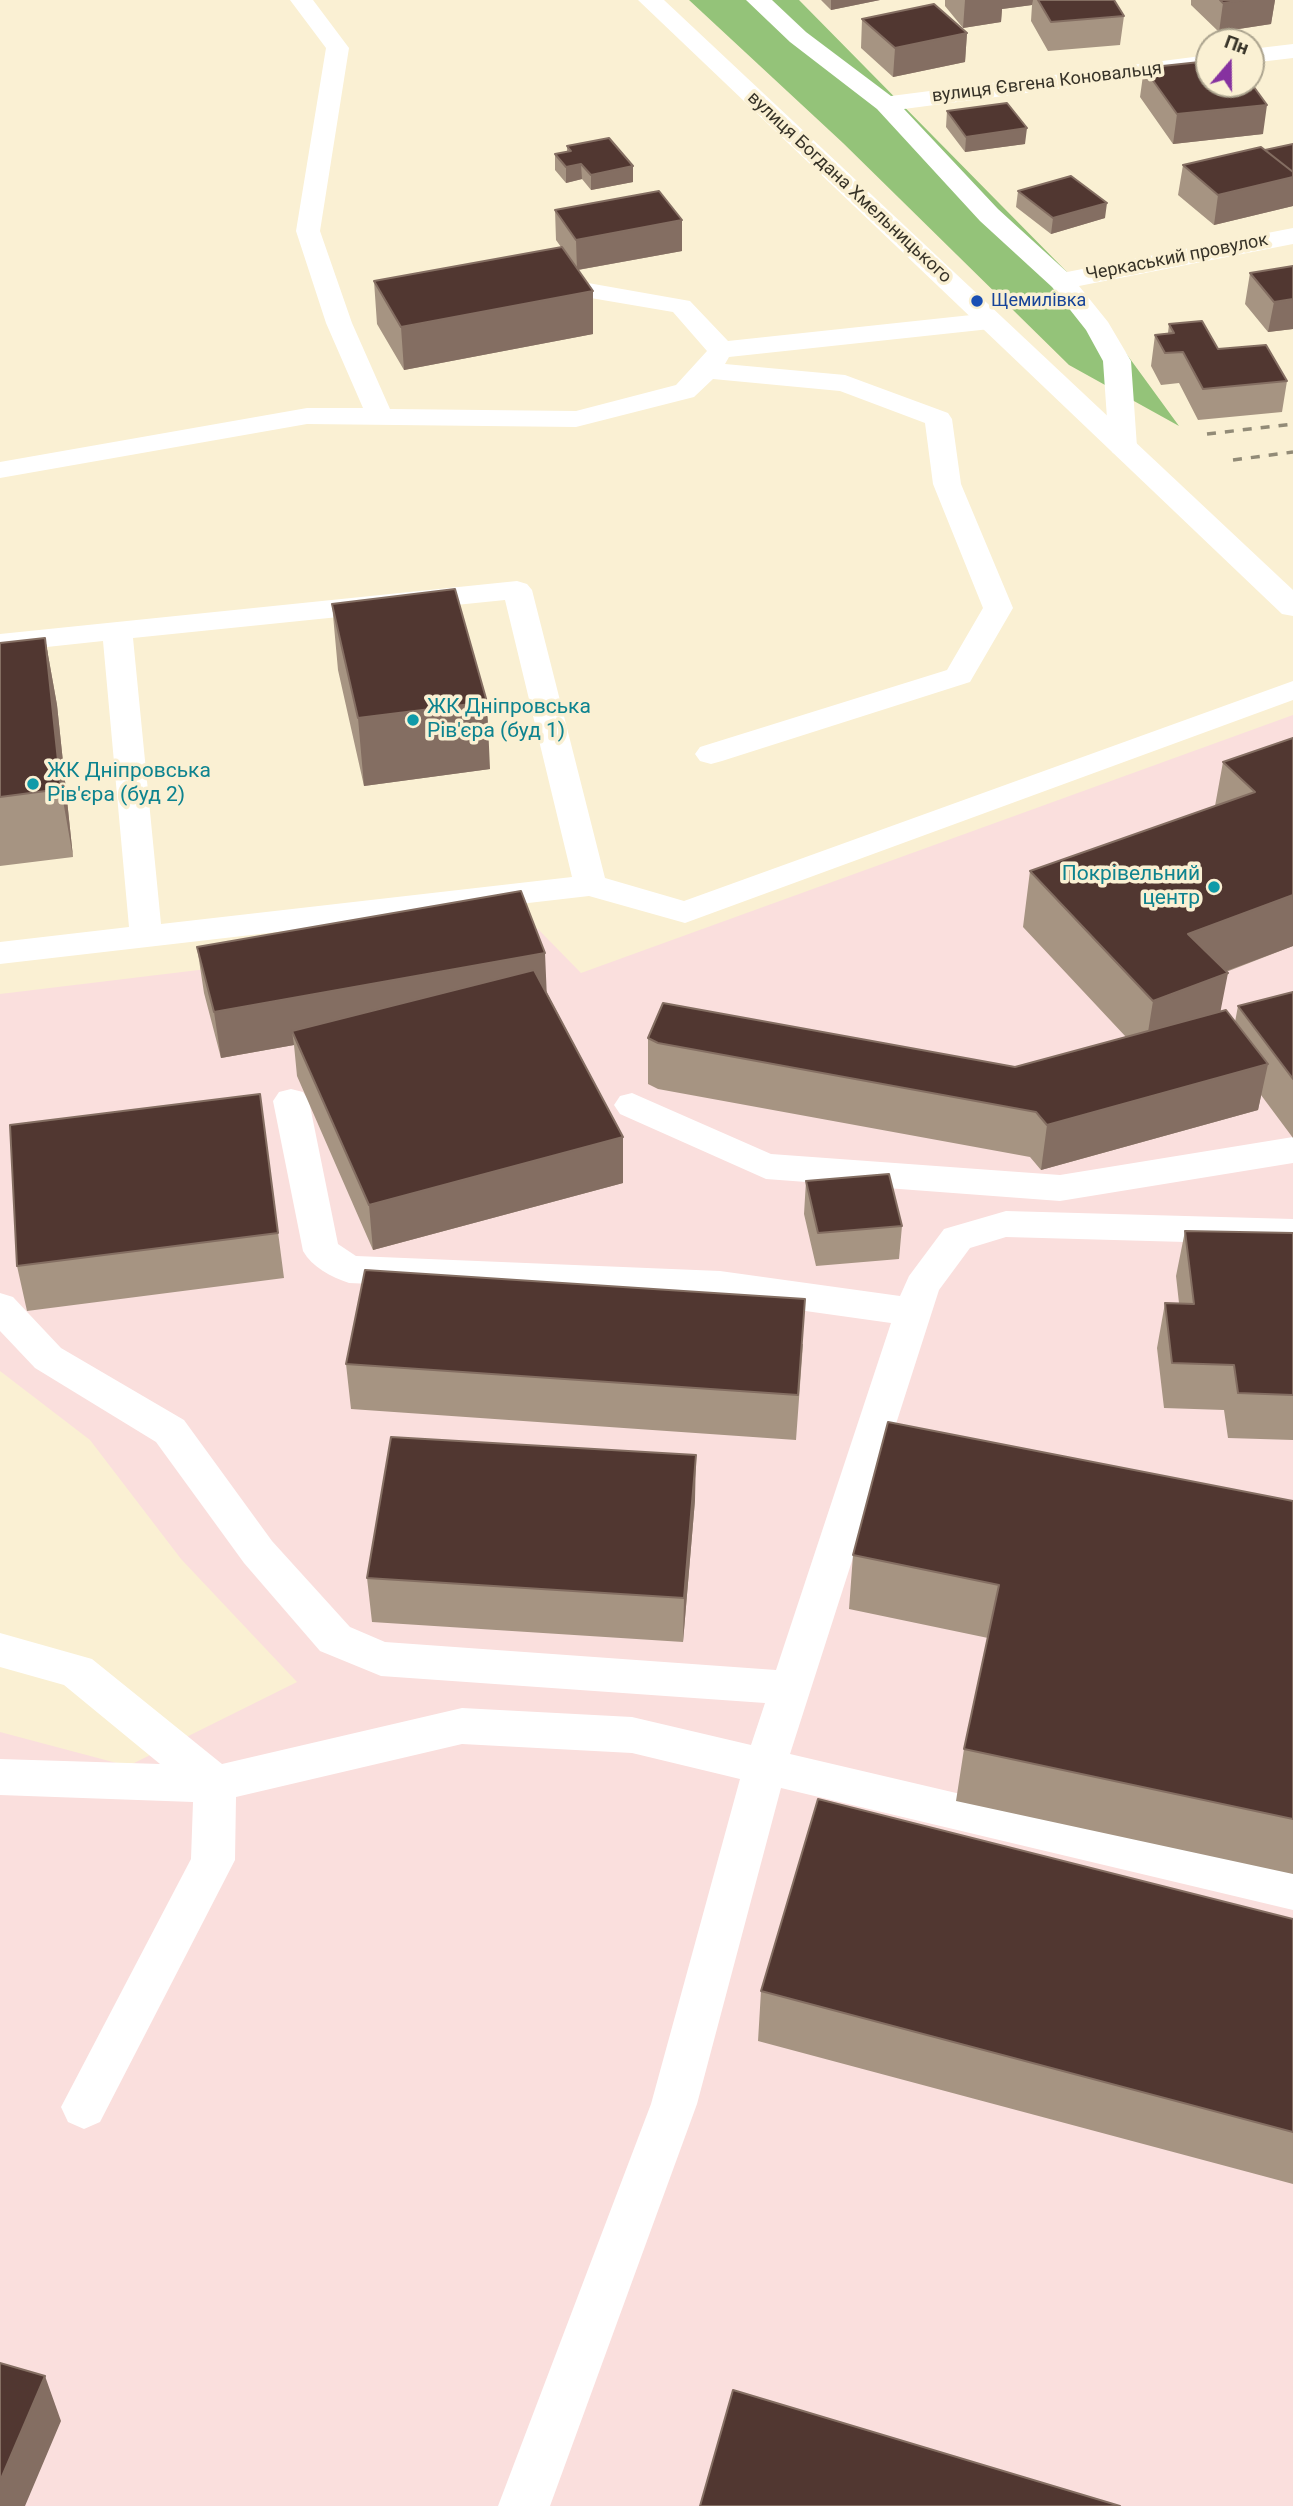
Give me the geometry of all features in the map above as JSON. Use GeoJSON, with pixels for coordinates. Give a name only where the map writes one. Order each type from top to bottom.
{"type":"FeatureCollection","features":[{"type":"Feature","properties":{"kind":"street","name":"вулиця Богдана Хмельницького"},"geometry":{"type":"LineString","coordinates":[[650,0],[1293,607]]}},
{"type":"Feature","properties":{"kind":"street"},"geometry":{"type":"LineString","coordinates":[[758,0],[798,37],[886,104],[989,215],[1061,281],[1098,328],[1117,361],[1123,447]]}},
{"type":"Feature","properties":{"kind":"street"},"geometry":{"type":"LineString","coordinates":[[1265,54],[1293,51]]}},
{"type":"Feature","properties":{"kind":"street","name":"вулиця Євгена Коновальця"},"geometry":{"type":"LineString","coordinates":[[886,104],[1195,64]]}},
{"type":"Feature","properties":{"kind":"street","name":"Черкаський провулок"},"geometry":{"type":"LineString","coordinates":[[1061,281],[1293,236]]}},
{"type":"Feature","properties":{"kind":"lane"},"geometry":{"type":"LineString","coordinates":[[301,0],[338,48],[308,231],[339,323],[381,418]]}},
{"type":"Feature","properties":{"kind":"lane"},"geometry":{"type":"LineString","coordinates":[[589,291],[681,306],[714,360],[845,383],[938,419],[947,484],[998,608],[959,676],[711,754]]}},
{"type":"Feature","properties":{"kind":"lane"},"geometry":{"type":"LineString","coordinates":[[0,470],[307,416],[576,419],[685,391],[714,360],[989,321]]}},
{"type":"Feature","properties":{"kind":"lane"},"geometry":{"type":"LineString","coordinates":[[0,643],[517,590],[590,885]]}},
{"type":"Feature","properties":{"kind":"lane"},"geometry":{"type":"LineString","coordinates":[[117,631],[146,936]]}},
{"type":"Feature","properties":{"kind":"lane"},"geometry":{"type":"LineString","coordinates":[[0,953],[590,885],[685,912],[1293,690]]}},
{"type":"Feature","properties":{"kind":"lane"},"geometry":{"type":"LineString","coordinates":[[291,1101],[321,1251],[349,1269],[720,1285],[914,1312]]}},
{"type":"Feature","properties":{"kind":"lane"},"geometry":{"type":"LineString","coordinates":[[632,1105],[766,1166],[1060,1188],[1293,1150]]}},
{"type":"Feature","properties":{"kind":"lane"},"geometry":{"type":"LineString","coordinates":[[524,2506],[674,2104],[765,1767],[922,1286],[957,1238],[1006,1224],[1293,1231]]}},
{"type":"Feature","properties":{"kind":"lane"},"geometry":{"type":"LineString","coordinates":[[0,1307],[48,1358],[170,1431],[258,1552],[335,1639],[381,1659],[791,1688]]}},
{"type":"Feature","properties":{"kind":"lane"},"geometry":{"type":"LineString","coordinates":[[877,1423],[918,1432]]}},
{"type":"Feature","properties":{"kind":"lane"},"geometry":{"type":"LineString","coordinates":[[0,1650],[77,1671],[215,1784]]}},
{"type":"Feature","properties":{"kind":"lane"},"geometry":{"type":"LineString","coordinates":[[0,1777],[215,1784],[462,1726],[632,1735],[1293,1891]]}},
{"type":"Feature","properties":{"kind":"lane"},"geometry":{"type":"LineString","coordinates":[[83,2106],[213,1860],[215,1784]]}},
{"type":"Feature","properties":{"kind":"shaded area"},"geometry":{"type":"Polygon","coordinates":[[[1293,715],[1293,2506],[0,2506],[0,1732],[128,1766],[297,1682],[181,1559],[90,1440],[0,1371],[0,994],[538,929],[581,973],[1293,715]]]}},
{"type":"Feature","properties":{"kind":"green space"},"geometry":{"type":"Polygon","coordinates":[[[689,0],[799,0],[1066,271],[1179,426],[1069,365],[843,143],[689,0]]]}},
{"type":"Feature","properties":{"kind":"building"},"geometry":{"type":"Polygon","coordinates":[[[1038,0],[1114,0],[1124,16],[1051,22],[1038,0]]]}},
{"type":"Feature","properties":{"kind":"building"},"geometry":{"type":"Polygon","coordinates":[[[1220,0],[1245,0],[1223,3],[1220,0]]]}},
{"type":"Feature","properties":{"kind":"building"},"geometry":{"type":"Polygon","coordinates":[[[934,4],[967,33],[895,48],[862,19],[934,4]]]}},
{"type":"Feature","properties":{"kind":"building"},"geometry":{"type":"Polygon","coordinates":[[[1195,63],[1195,98],[1262,98],[1267,105],[1177,114],[1144,68],[1195,63]]]}},
{"type":"Feature","properties":{"kind":"building"},"geometry":{"type":"Polygon","coordinates":[[[1007,103],[1027,128],[966,137],[947,111],[1007,103]]]}},
{"type":"Feature","properties":{"kind":"building"},"geometry":{"type":"Polygon","coordinates":[[[609,138],[633,166],[591,175],[581,164],[566,167],[555,154],[571,151],[567,146],[609,138]]]}},
{"type":"Feature","properties":{"kind":"building"},"geometry":{"type":"Polygon","coordinates":[[[1293,144],[1293,172],[1265,150],[1293,144]]]}},
{"type":"Feature","properties":{"kind":"building"},"geometry":{"type":"Polygon","coordinates":[[[1261,147],[1293,172],[1293,177],[1218,195],[1183,165],[1261,147]]]}},
{"type":"Feature","properties":{"kind":"building"},"geometry":{"type":"Polygon","coordinates":[[[1071,176],[1107,203],[1053,218],[1018,191],[1071,176]]]}},
{"type":"Feature","properties":{"kind":"building"},"geometry":{"type":"Polygon","coordinates":[[[659,191],[682,220],[576,240],[555,210],[659,191]]]}},
{"type":"Feature","properties":{"kind":"building"},"geometry":{"type":"Polygon","coordinates":[[[562,247],[593,291],[401,327],[374,281],[562,247]]]}},
{"type":"Feature","properties":{"kind":"building"},"geometry":{"type":"Polygon","coordinates":[[[1293,266],[1293,299],[1274,302],[1250,273],[1293,266]]]}},
{"type":"Feature","properties":{"kind":"building"},"geometry":{"type":"Polygon","coordinates":[[[1202,321],[1218,349],[1266,345],[1287,381],[1203,389],[1183,352],[1165,353],[1155,335],[1174,333],[1169,324],[1202,321]]]}},
{"type":"Feature","properties":{"kind":"building"},"geometry":{"type":"Polygon","coordinates":[[[455,589],[487,702],[358,718],[332,604],[455,589]]]}},
{"type":"Feature","properties":{"kind":"building"},"geometry":{"type":"Polygon","coordinates":[[[45,638],[61,789],[0,797],[0,643],[45,638]]]}},
{"type":"Feature","properties":{"kind":"building"},"geometry":{"type":"Polygon","coordinates":[[[1293,738],[1293,895],[1188,934],[1228,973],[1153,1001],[1030,871],[1255,792],[1223,762],[1293,738]]]}},
{"type":"Feature","properties":{"kind":"building"},"geometry":{"type":"Polygon","coordinates":[[[521,891],[545,953],[214,1012],[197,947],[521,891]]]}},
{"type":"Feature","properties":{"kind":"building"},"geometry":{"type":"Polygon","coordinates":[[[534,970],[623,1137],[369,1205],[292,1031],[534,970]]]}},
{"type":"Feature","properties":{"kind":"building"},"geometry":{"type":"Polygon","coordinates":[[[1293,992],[1293,1079],[1238,1006],[1293,992]]]}},
{"type":"Feature","properties":{"kind":"building"},"geometry":{"type":"Polygon","coordinates":[[[663,1003],[1015,1067],[1226,1010],[1268,1064],[1047,1125],[1036,1112],[658,1043],[648,1038],[663,1003]]]}},
{"type":"Feature","properties":{"kind":"building"},"geometry":{"type":"Polygon","coordinates":[[[260,1094],[278,1233],[17,1266],[10,1125],[260,1094]]]}},
{"type":"Feature","properties":{"kind":"building"},"geometry":{"type":"Polygon","coordinates":[[[889,1174],[902,1226],[818,1233],[806,1181],[889,1174]]]}},
{"type":"Feature","properties":{"kind":"building"},"geometry":{"type":"Polygon","coordinates":[[[1185,1231],[1293,1233],[1293,1395],[1238,1393],[1234,1365],[1172,1363],[1165,1303],[1194,1304],[1185,1231]]]}},
{"type":"Feature","properties":{"kind":"building"},"geometry":{"type":"Polygon","coordinates":[[[365,1270],[805,1299],[798,1395],[346,1364],[365,1270]]]}},
{"type":"Feature","properties":{"kind":"building"},"geometry":{"type":"Polygon","coordinates":[[[888,1422],[1293,1501],[1293,1819],[964,1749],[999,1585],[853,1555],[888,1422]]]}},
{"type":"Feature","properties":{"kind":"building"},"geometry":{"type":"Polygon","coordinates":[[[391,1437],[696,1455],[684,1598],[367,1578],[391,1437]]]}},
{"type":"Feature","properties":{"kind":"building"},"geometry":{"type":"Polygon","coordinates":[[[818,1799],[1293,1919],[1293,2132],[761,1991],[818,1799]]]}},
{"type":"Feature","properties":{"kind":"building"},"geometry":{"type":"Polygon","coordinates":[[[0,2363],[45,2376],[0,2481],[0,2363]]]}},
{"type":"Feature","properties":{"kind":"building"},"geometry":{"type":"Polygon","coordinates":[[[733,2390],[1120,2506],[700,2506],[733,2390]]]}},
{"type":"Feature","properties":{"kind":"railway"},"geometry":{"type":"LineString","coordinates":[[1207,434],[1293,424]]}},
{"type":"Feature","properties":{"kind":"railway"},"geometry":{"type":"LineString","coordinates":[[1233,460],[1293,452]]}},
{"type":"Feature","properties":{"kind":"place","name":"Щемилівка"},"geometry":{"type":"Point","coordinates":[977,301]}},
{"type":"Feature","properties":{"kind":"place","name":"ЖК Дніпровська Рів'єра (буд 1)"},"geometry":{"type":"Point","coordinates":[413,720]}},
{"type":"Feature","properties":{"kind":"place","name":"ЖК Дніпровська Рів'єра (буд 2)"},"geometry":{"type":"Point","coordinates":[33,784]}},
{"type":"Feature","properties":{"kind":"place","name":"Покрівельний центр"},"geometry":{"type":"Point","coordinates":[1214,887]}}]}
